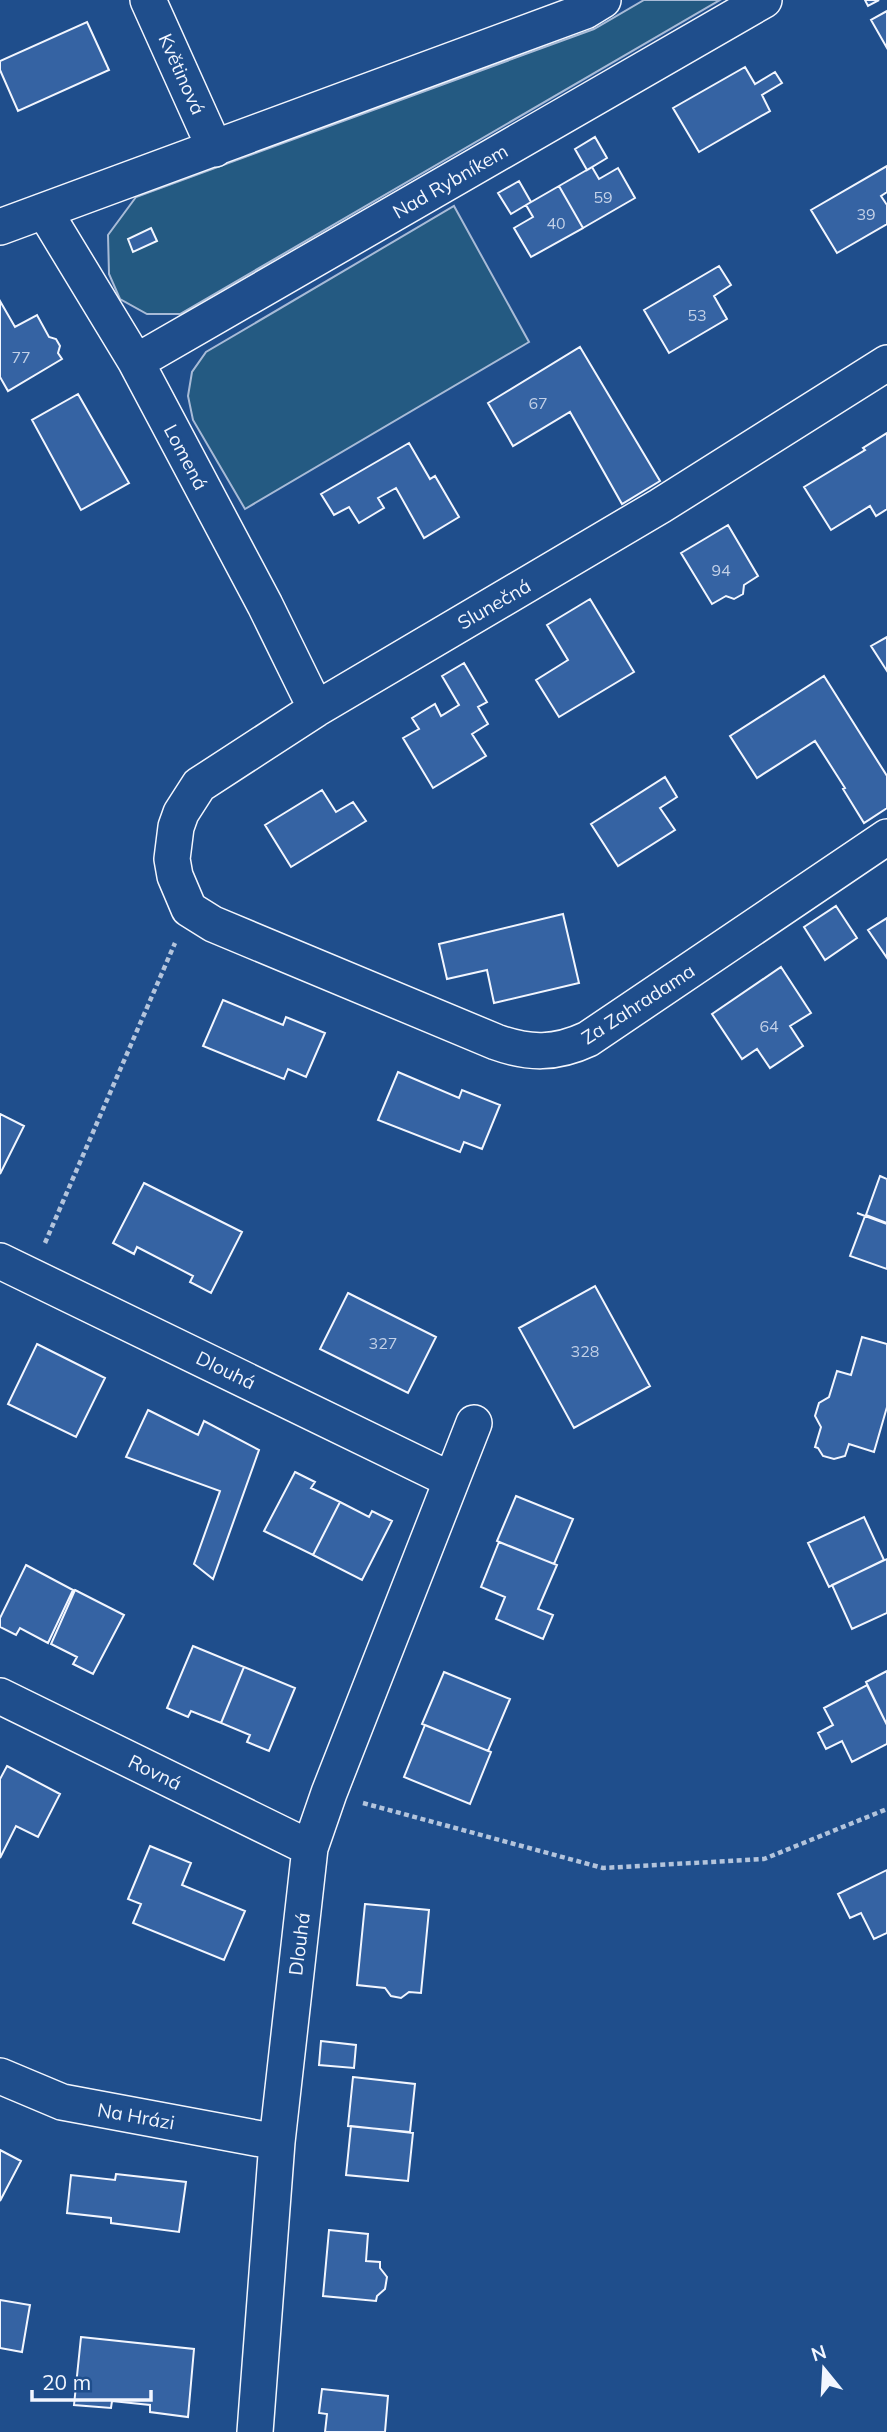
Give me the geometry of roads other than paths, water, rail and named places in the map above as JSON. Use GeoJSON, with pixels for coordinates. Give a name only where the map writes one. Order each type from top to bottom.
{"type":"FeatureCollection","features":[{"type":"Feature","properties":{"kind":"street","name":"Květinová"},"geometry":{"type":"LineString","coordinates":[[148,0],[215,149]]}},
{"type":"Feature","properties":{"kind":"street","name":"Nad Rybníkem"},"geometry":{"type":"LineString","coordinates":[[136,362],[764,0]]}},
{"type":"Feature","properties":{"kind":"street"},"geometry":{"type":"LineString","coordinates":[[0,228],[215,149],[589,4]]}},
{"type":"Feature","properties":{"kind":"street","name":"Lomená"},"geometry":{"type":"LineString","coordinates":[[45,212],[136,362],[265,605],[316,709]]}},
{"type":"Feature","properties":{"kind":"street","name":"Slunečná"},"geometry":{"type":"LineString","coordinates":[[185,900],[172,859],[173,842],[181,813],[199,785],[316,709],[660,506],[887,363]]}},
{"type":"Feature","properties":{"kind":"street","name":"Za Zahradama"},"geometry":{"type":"LineString","coordinates":[[185,900],[213,924],[496,1042],[516,1049],[555,1051],[587,1039],[887,837]]}},
{"type":"Feature","properties":{"kind":"street","name":"Dlouhá"},"geometry":{"type":"LineString","coordinates":[[0,1261],[451,1480]]}},
{"type":"Feature","properties":{"kind":"street","name":"Dlouhá"},"geometry":{"type":"LineString","coordinates":[[255,2432],[276,2142],[310,1848],[474,1423]]}},
{"type":"Feature","properties":{"kind":"street","name":"Rovná"},"geometry":{"type":"LineString","coordinates":[[0,1696],[310,1848]]}},
{"type":"Feature","properties":{"kind":"street","name":"Na Hrázi"},"geometry":{"type":"LineString","coordinates":[[0,2076],[62,2102],[276,2142]]}}]}
